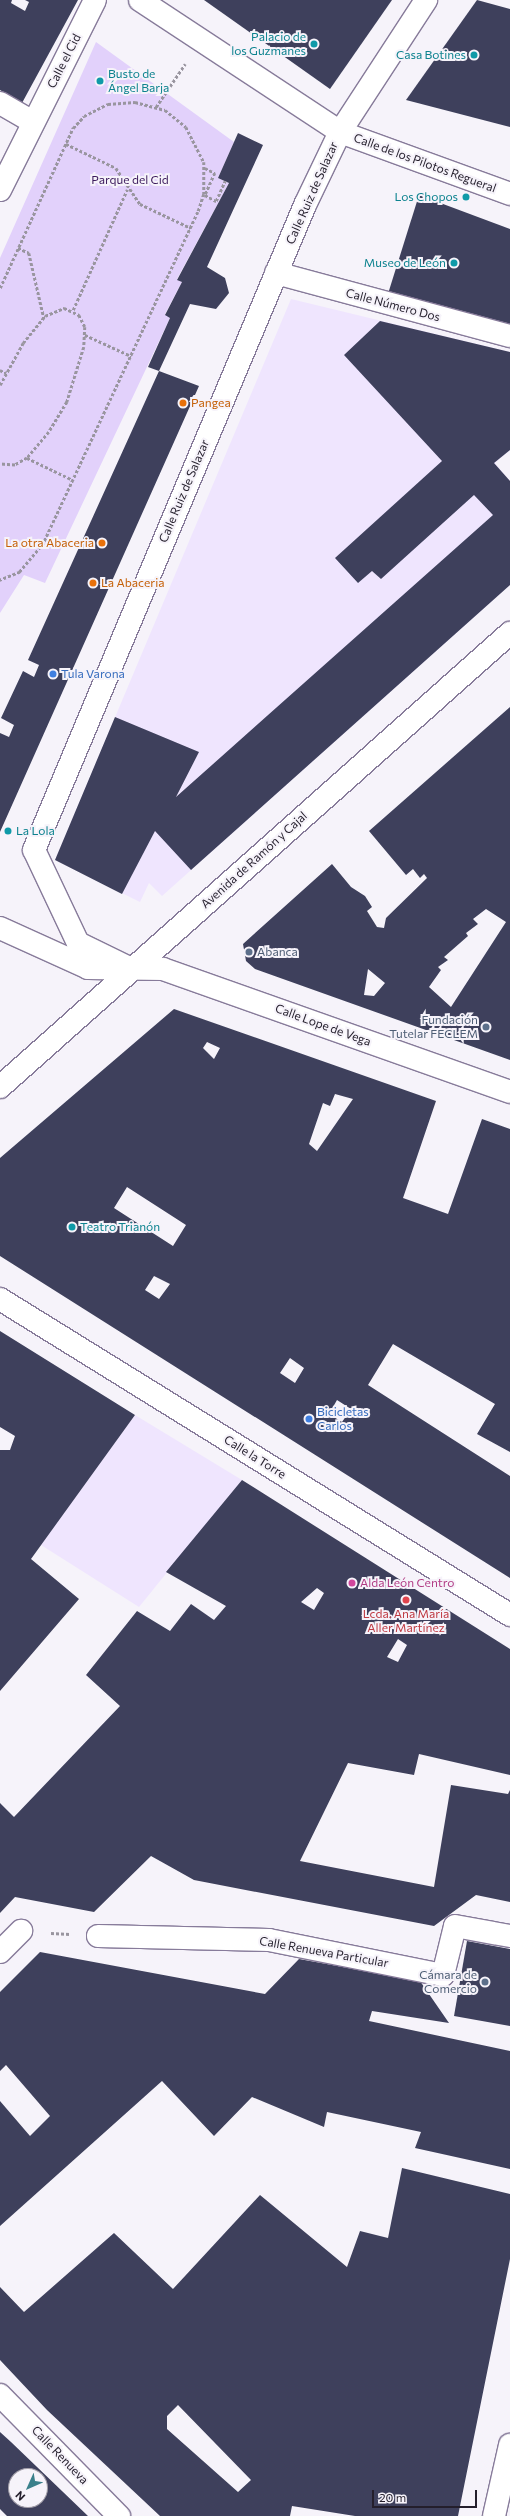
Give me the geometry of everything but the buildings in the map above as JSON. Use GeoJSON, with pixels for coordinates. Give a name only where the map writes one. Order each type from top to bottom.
{"type":"FeatureCollection","features":[{"type":"Feature","properties":{"kind":"street","name":"Calle el Cid"},"geometry":{"type":"LineString","coordinates":[[0,190],[95,0]]}},
{"type":"Feature","properties":{"kind":"street","name":"Calle de los Pilotos Regueral"},"geometry":{"type":"LineString","coordinates":[[140,0],[340,132],[510,194]]}},
{"type":"Feature","properties":{"kind":"street","name":"Calle Ruiz de Salazar"},"geometry":{"type":"LineString","coordinates":[[131,968],[78,943],[34,850],[276,274],[340,132],[426,0]]}},
{"type":"Feature","properties":{"kind":"street"},"geometry":{"type":"LineString","coordinates":[[0,103],[33,122]]}},
{"type":"Feature","properties":{"kind":"street","name":"Calle Número Dos"},"geometry":{"type":"LineString","coordinates":[[276,274],[510,336]]}},
{"type":"Feature","properties":{"kind":"street","name":"Avenida de Ramón y Cajal"},"geometry":{"type":"LineString","coordinates":[[0,1087],[131,968],[510,633]]}},
{"type":"Feature","properties":{"kind":"street","name":"Calle Lope de Vega"},"geometry":{"type":"LineString","coordinates":[[0,928],[88,968],[163,969],[510,1092]]}},
{"type":"Feature","properties":{"kind":"street","name":"Calle la Torre"},"geometry":{"type":"LineString","coordinates":[[0,1299],[510,1615]]}},
{"type":"Feature","properties":{"kind":"street","name":"Calle Renueva Particular"},"geometry":{"type":"LineString","coordinates":[[98,1936],[269,1940],[443,1975],[455,1926],[510,1936]]}},
{"type":"Feature","properties":{"kind":"street"},"geometry":{"type":"LineString","coordinates":[[0,1952],[21,1931]]}},
{"type":"Feature","properties":{"kind":"street","name":"Calle Renueva"},"geometry":{"type":"LineString","coordinates":[[0,2395],[119,2516]]}},
{"type":"Feature","properties":{"kind":"street"},"geometry":{"type":"LineString","coordinates":[[494,2516],[510,2446]]}},
{"type":"Feature","properties":{"kind":"path"},"geometry":{"type":"LineString","coordinates":[[156,106],[200,41]]}},
{"type":"Feature","properties":{"kind":"path"},"geometry":{"type":"LineString","coordinates":[[0,288],[66,144],[79,121],[93,110],[125,102],[156,106],[186,126],[201,151],[204,168],[204,194],[191,228],[37,554],[20,572],[0,580]]}},
{"type":"Feature","properties":{"kind":"path"},"geometry":{"type":"LineString","coordinates":[[66,144],[116,168],[128,189],[140,204],[191,228]]}},
{"type":"Feature","properties":{"kind":"path"},"geometry":{"type":"LineString","coordinates":[[204,168],[215,173],[204,195],[216,201],[225,181]]}},
{"type":"Feature","properties":{"kind":"path"},"geometry":{"type":"LineString","coordinates":[[72,310],[128,189]]}},
{"type":"Feature","properties":{"kind":"path"},"geometry":{"type":"LineString","coordinates":[[18,248],[29,253],[44,318]]}},
{"type":"Feature","properties":{"kind":"path"},"geometry":{"type":"LineString","coordinates":[[0,385],[6,372],[44,318],[57,309],[72,310],[83,321],[85,335],[80,369],[67,402],[49,432],[27,458],[15,466],[0,464]]}},
{"type":"Feature","properties":{"kind":"path"},"geometry":{"type":"LineString","coordinates":[[85,335],[131,356]]}},
{"type":"Feature","properties":{"kind":"path"},"geometry":{"type":"LineString","coordinates":[[0,370],[6,372]]}},
{"type":"Feature","properties":{"kind":"path"},"geometry":{"type":"LineString","coordinates":[[27,458],[73,480]]}},
{"type":"Feature","properties":{"kind":"path"},"geometry":{"type":"LineString","coordinates":[[21,1931],[98,1936]]}},
{"type":"Feature","properties":{"kind":"shaded area"},"geometry":{"type":"Polygon","coordinates":[[[291,299],[510,352],[510,450],[495,463],[510,481],[510,585],[162,896],[149,883],[140,902],[55,860],[291,299]]]}},
{"type":"Feature","properties":{"kind":"shaded area"},"geometry":{"type":"Polygon","coordinates":[[[135,1415],[242,1480],[139,1607],[41,1545],[135,1415]]]}},
{"type":"Feature","properties":{"kind":"green space","name":"Parque del Cid"},"geometry":{"type":"Polygon","coordinates":[[[96,42],[234,142],[218,178],[229,183],[177,279],[182,282],[165,314],[170,318],[45,583],[24,575],[0,613],[0,258],[96,42]]]}},
{"type":"Feature","properties":{"kind":"place","name":"Palacio de los Guzmanes"},"geometry":{"type":"Point","coordinates":[314,44]}},
{"type":"Feature","properties":{"kind":"place","name":"Casa Botines"},"geometry":{"type":"Point","coordinates":[474,55]}},
{"type":"Feature","properties":{"kind":"place","name":"Busto de Ángel Barja"},"geometry":{"type":"Point","coordinates":[100,81]}},
{"type":"Feature","properties":{"kind":"place","name":"Los Chopos"},"geometry":{"type":"Point","coordinates":[466,197]}},
{"type":"Feature","properties":{"kind":"place","name":"Museo de León"},"geometry":{"type":"Point","coordinates":[454,263]}},
{"type":"Feature","properties":{"kind":"place","name":"Pangea"},"geometry":{"type":"Point","coordinates":[183,403]}},
{"type":"Feature","properties":{"kind":"place","name":"La otra Abaceria"},"geometry":{"type":"Point","coordinates":[102,543]}},
{"type":"Feature","properties":{"kind":"place","name":"La Abaceria"},"geometry":{"type":"Point","coordinates":[93,583]}},
{"type":"Feature","properties":{"kind":"place","name":"Tula Varona"},"geometry":{"type":"Point","coordinates":[53,674]}},
{"type":"Feature","properties":{"kind":"place","name":"La Lola"},"geometry":{"type":"Point","coordinates":[8,831]}},
{"type":"Feature","properties":{"kind":"place","name":"Abanca"},"geometry":{"type":"Point","coordinates":[249,952]}},
{"type":"Feature","properties":{"kind":"place","name":"Fundación Tutelar FECLEM"},"geometry":{"type":"Point","coordinates":[486,1027]}},
{"type":"Feature","properties":{"kind":"place","name":"Teatro Trianón"},"geometry":{"type":"Point","coordinates":[72,1227]}},
{"type":"Feature","properties":{"kind":"place","name":"Bicicletas Carlos"},"geometry":{"type":"Point","coordinates":[309,1419]}},
{"type":"Feature","properties":{"kind":"place","name":"Alda León Centro"},"geometry":{"type":"Point","coordinates":[352,1583]}},
{"type":"Feature","properties":{"kind":"place","name":"Lcda. Ana María Aller Martínez"},"geometry":{"type":"Point","coordinates":[406,1600]}},
{"type":"Feature","properties":{"kind":"place","name":"Cámara de Comercio"},"geometry":{"type":"Point","coordinates":[485,1982]}}]}
